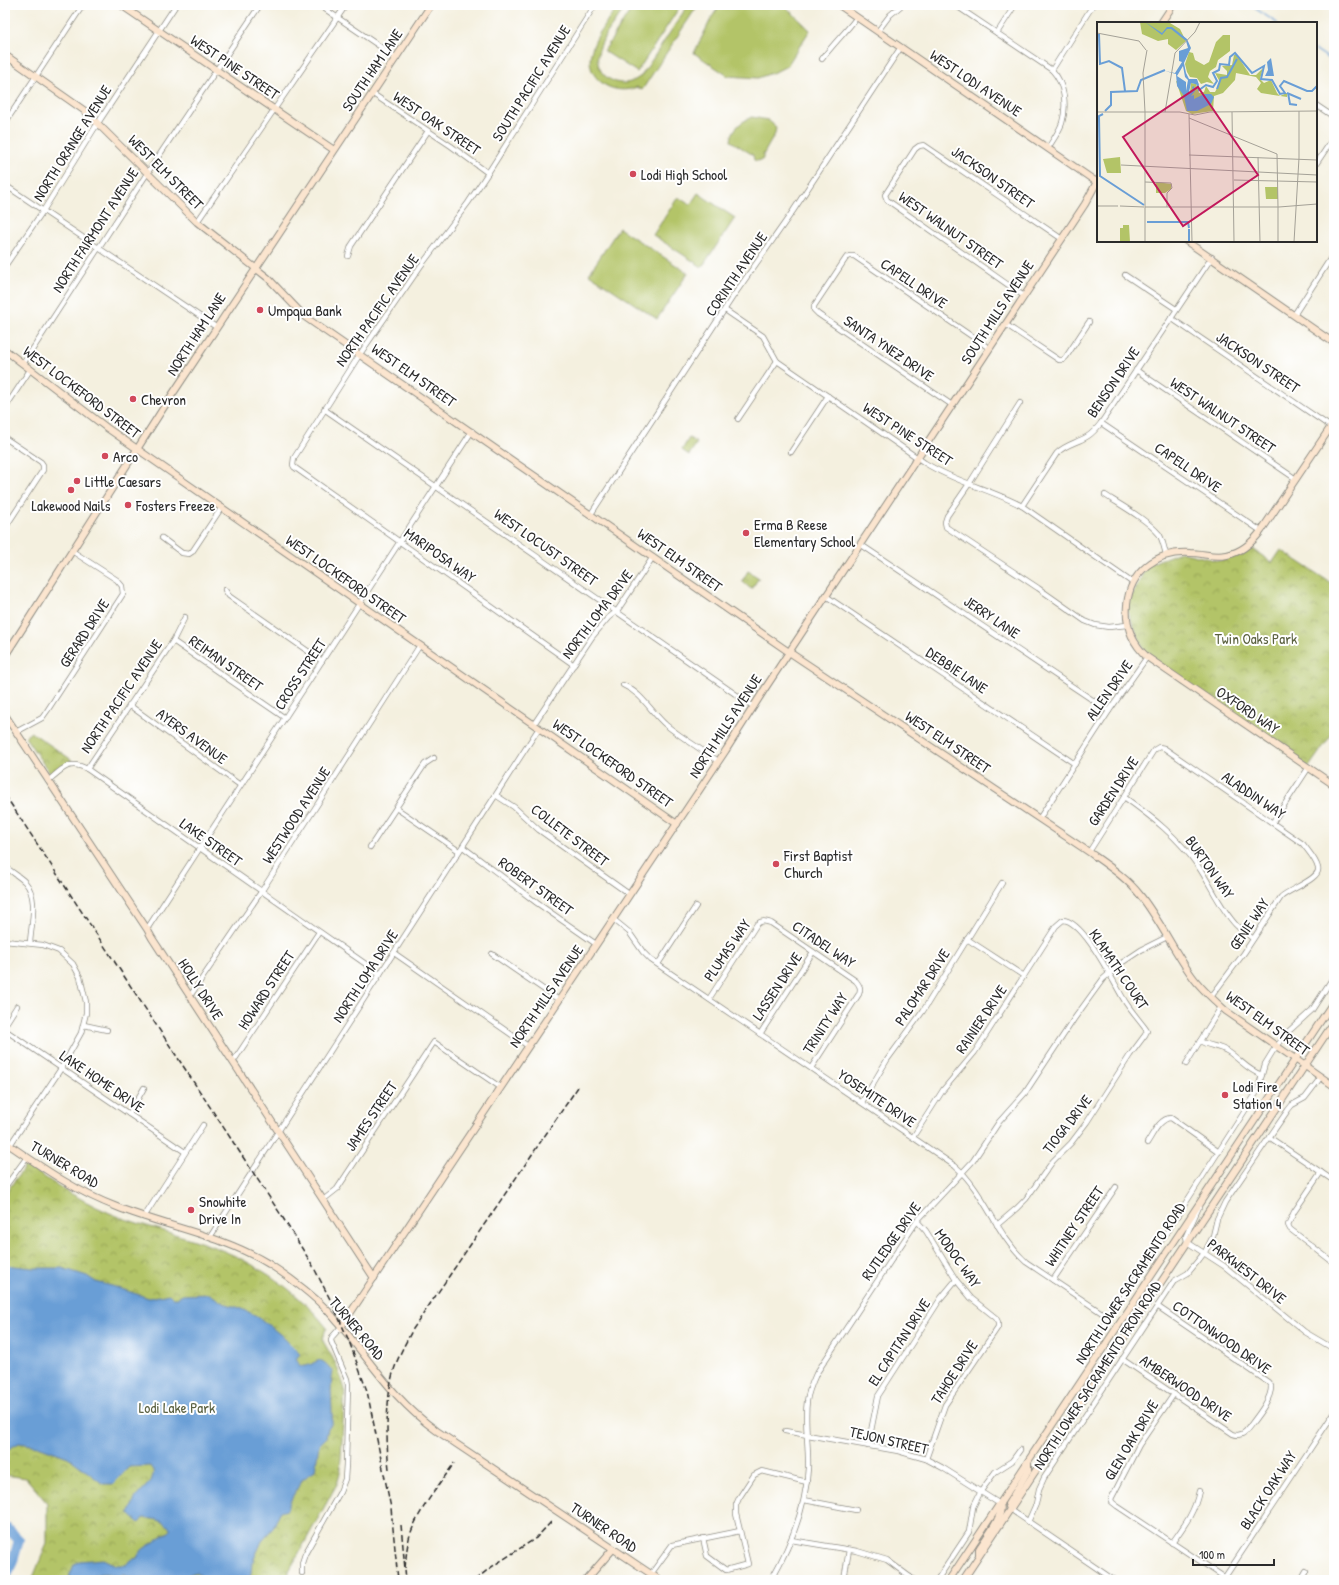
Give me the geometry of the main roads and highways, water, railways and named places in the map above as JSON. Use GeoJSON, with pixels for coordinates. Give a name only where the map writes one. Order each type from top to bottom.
{"type":"FeatureCollection","features":[{"type":"Feature","properties":{"kind":"water","name":"Lodi Lake Park"},"geometry":{"type":"Polygon","coordinates":[[[5,1265],[33,1268],[62,1268],[87,1276],[96,1282],[149,1298],[169,1294],[173,1298],[178,1298],[180,1295],[210,1294],[223,1303],[240,1308],[255,1315],[281,1335],[300,1354],[296,1359],[300,1366],[310,1365],[320,1361],[327,1365],[333,1372],[331,1385],[332,1423],[328,1428],[326,1438],[319,1445],[315,1470],[302,1480],[290,1501],[287,1510],[280,1512],[273,1528],[263,1539],[252,1563],[249,1580],[203,1580],[197,1572],[190,1574],[185,1580],[137,1580],[123,1575],[117,1577],[110,1574],[99,1574],[95,1575],[89,1580],[69,1580],[74,1565],[79,1561],[103,1559],[116,1565],[126,1565],[130,1560],[137,1558],[143,1549],[169,1532],[170,1529],[162,1521],[155,1519],[143,1518],[139,1523],[129,1514],[135,1498],[151,1481],[154,1472],[150,1466],[129,1467],[113,1484],[103,1484],[68,1457],[38,1446],[19,1443],[5,1451],[5,1265]]]}},
{"type":"Feature","properties":{"kind":"waterway"},"geometry":{"type":"LineString","coordinates":[[1250,5],[1276,22]]}},
{"type":"Feature","properties":{"kind":"waterway"},"geometry":{"type":"LineString","coordinates":[[1317,51],[1334,62]]}},
{"type":"Feature","properties":{"kind":"waterway"},"geometry":{"type":"LineString","coordinates":[[5,1529],[8,1529],[19,1540],[13,1561],[5,1580]]}},
{"type":"Feature","properties":{"kind":"railway"},"geometry":{"type":"LineString","coordinates":[[5,795],[283,1218],[313,1266],[333,1305],[349,1341],[367,1391],[391,1508],[398,1580]]}},
{"type":"Feature","properties":{"kind":"railway"},"geometry":{"type":"LineString","coordinates":[[389,1469],[387,1447],[388,1410],[390,1387],[398,1358],[413,1329],[578,1087]]}},
{"type":"Feature","properties":{"kind":"railway"},"geometry":{"type":"LineString","coordinates":[[405,1568],[408,1543],[414,1525],[424,1507],[454,1463]]}},
{"type":"Feature","properties":{"kind":"railway"},"geometry":{"type":"LineString","coordinates":[[475,1580],[490,1568],[536,1538],[552,1521]]}},
{"type":"Feature","properties":{"kind":"railway"},"geometry":{"type":"LineString","coordinates":[[401,1525],[406,1580]]}},
{"type":"Feature","properties":{"kind":"place","name":"Lodi High School"},"geometry":{"type":"Point","coordinates":[633,174]}},
{"type":"Feature","properties":{"kind":"place","name":"Umpqua Bank"},"geometry":{"type":"Point","coordinates":[260,310]}},
{"type":"Feature","properties":{"kind":"place","name":"Chevron"},"geometry":{"type":"Point","coordinates":[133,399]}},
{"type":"Feature","properties":{"kind":"place","name":"Arco"},"geometry":{"type":"Point","coordinates":[105,456]}},
{"type":"Feature","properties":{"kind":"place","name":"Little Caesars"},"geometry":{"type":"Point","coordinates":[77,481]}},
{"type":"Feature","properties":{"kind":"place","name":"Lakewood Nails"},"geometry":{"type":"Point","coordinates":[71,490]}},
{"type":"Feature","properties":{"kind":"place","name":"Fosters Freeze"},"geometry":{"type":"Point","coordinates":[128,505]}},
{"type":"Feature","properties":{"kind":"place","name":"Erma B Reese Elementary School"},"geometry":{"type":"Point","coordinates":[746,533]}},
{"type":"Feature","properties":{"kind":"place","name":"First Baptist Church"},"geometry":{"type":"Point","coordinates":[776,864]}},
{"type":"Feature","properties":{"kind":"place","name":"Lodi Fire Station 4"},"geometry":{"type":"Point","coordinates":[1225,1095]}},
{"type":"Feature","properties":{"kind":"place","name":"Snowhite Drive In"},"geometry":{"type":"Point","coordinates":[191,1210]}},
{"type":"Feature","properties":{"kind":"park label","name":"Twin Oaks Park"},"geometry":{"type":"Point","coordinates":[1256,638]}}]}
